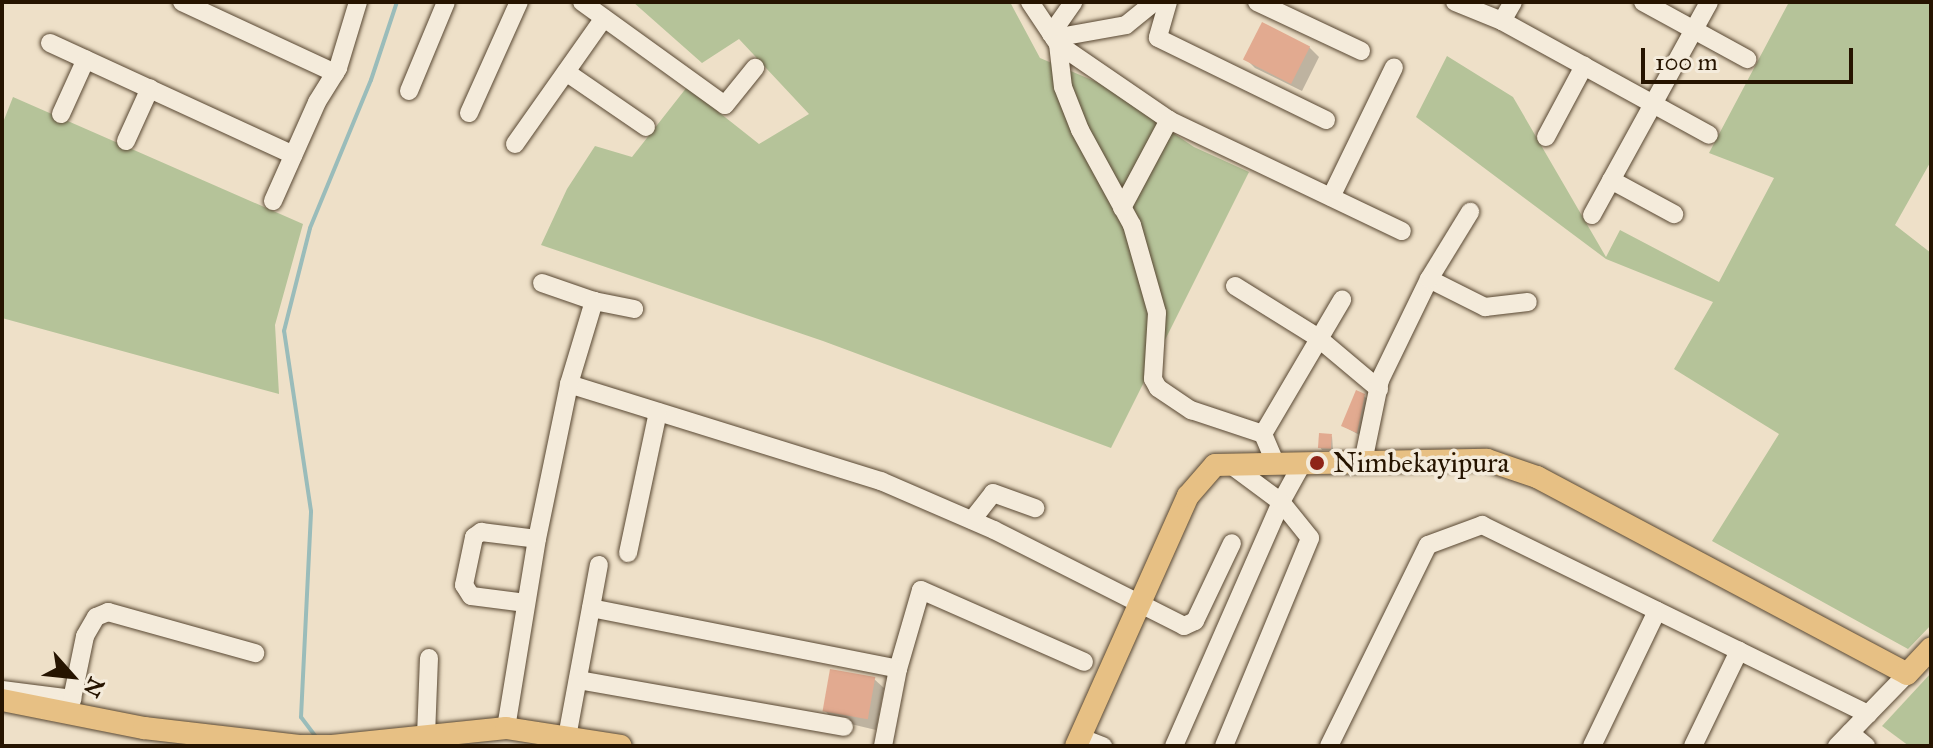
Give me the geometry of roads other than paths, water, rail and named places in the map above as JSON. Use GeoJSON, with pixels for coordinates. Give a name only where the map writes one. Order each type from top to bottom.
{"type":"FeatureCollection","features":[{"type":"Feature","properties":{"kind":"main road"},"geometry":{"type":"LineString","coordinates":[[1078,742],[1188,496],[1215,465],[1487,460],[1537,477],[1907,674],[1931,648]]}},
{"type":"Feature","properties":{"kind":"main road"},"geometry":{"type":"LineString","coordinates":[[2,700],[144,728],[236,742],[332,746],[506,728],[621,746]]}},
{"type":"Feature","properties":{"kind":"street"},"geometry":{"type":"LineString","coordinates":[[182,2],[335,73]]}},
{"type":"Feature","properties":{"kind":"street"},"geometry":{"type":"LineString","coordinates":[[273,201],[317,102],[335,73],[358,2]]}},
{"type":"Feature","properties":{"kind":"street"},"geometry":{"type":"LineString","coordinates":[[409,91],[446,2]]}},
{"type":"Feature","properties":{"kind":"street"},"geometry":{"type":"LineString","coordinates":[[469,113],[519,2]]}},
{"type":"Feature","properties":{"kind":"street"},"geometry":{"type":"LineString","coordinates":[[582,2],[725,105],[755,68]]}},
{"type":"Feature","properties":{"kind":"street"},"geometry":{"type":"LineString","coordinates":[[1030,2],[1054,39],[1169,120],[1402,231]]}},
{"type":"Feature","properties":{"kind":"street"},"geometry":{"type":"LineString","coordinates":[[1073,2],[1054,39],[1063,87],[1080,130],[1132,225],[1157,313],[1153,379],[1158,388],[1191,410],[1263,434],[1276,464]]}},
{"type":"Feature","properties":{"kind":"street"},"geometry":{"type":"LineString","coordinates":[[1054,39],[1126,25],[1154,2]]}},
{"type":"Feature","properties":{"kind":"street"},"geometry":{"type":"LineString","coordinates":[[1168,2],[1158,38],[1326,120]]}},
{"type":"Feature","properties":{"kind":"street"},"geometry":{"type":"LineString","coordinates":[[1257,2],[1361,51]]}},
{"type":"Feature","properties":{"kind":"street"},"geometry":{"type":"LineString","coordinates":[[1455,2],[1502,21],[1709,135]]}},
{"type":"Feature","properties":{"kind":"street"},"geometry":{"type":"LineString","coordinates":[[1502,21],[1513,2]]}},
{"type":"Feature","properties":{"kind":"street"},"geometry":{"type":"LineString","coordinates":[[1643,2],[1747,59]]}},
{"type":"Feature","properties":{"kind":"street"},"geometry":{"type":"LineString","coordinates":[[1592,215],[1709,2]]}},
{"type":"Feature","properties":{"kind":"street"},"geometry":{"type":"LineString","coordinates":[[515,144],[604,18]]}},
{"type":"Feature","properties":{"kind":"street"},"geometry":{"type":"LineString","coordinates":[[50,43],[293,155]]}},
{"type":"Feature","properties":{"kind":"street"},"geometry":{"type":"LineString","coordinates":[[61,114],[86,59]]}},
{"type":"Feature","properties":{"kind":"street"},"geometry":{"type":"LineString","coordinates":[[1546,137],[1584,66]]}},
{"type":"Feature","properties":{"kind":"street"},"geometry":{"type":"LineString","coordinates":[[1331,197],[1394,67]]}},
{"type":"Feature","properties":{"kind":"street"},"geometry":{"type":"LineString","coordinates":[[566,72],[646,127]]}},
{"type":"Feature","properties":{"kind":"street"},"geometry":{"type":"LineString","coordinates":[[126,141],[150,88]]}},
{"type":"Feature","properties":{"kind":"street"},"geometry":{"type":"LineString","coordinates":[[1122,208],[1169,120]]}},
{"type":"Feature","properties":{"kind":"street"},"geometry":{"type":"LineString","coordinates":[[1611,180],[1674,214]]}},
{"type":"Feature","properties":{"kind":"street"},"geometry":{"type":"LineString","coordinates":[[1363,462],[1380,380],[1429,279],[1470,212]]}},
{"type":"Feature","properties":{"kind":"street"},"geometry":{"type":"LineString","coordinates":[[1429,279],[1485,307],[1528,302]]}},
{"type":"Feature","properties":{"kind":"street"},"geometry":{"type":"LineString","coordinates":[[542,283],[594,301],[634,309]]}},
{"type":"Feature","properties":{"kind":"street"},"geometry":{"type":"LineString","coordinates":[[1235,286],[1317,337],[1379,389]]}},
{"type":"Feature","properties":{"kind":"street"},"geometry":{"type":"LineString","coordinates":[[1263,434],[1317,337],[1342,300]]}},
{"type":"Feature","properties":{"kind":"street"},"geometry":{"type":"LineString","coordinates":[[506,728],[537,539],[569,384],[594,301]]}},
{"type":"Feature","properties":{"kind":"street"},"geometry":{"type":"LineString","coordinates":[[569,384],[881,481],[972,520],[1138,604],[1189,625],[1195,621],[1232,543]]}},
{"type":"Feature","properties":{"kind":"street"},"geometry":{"type":"LineString","coordinates":[[628,553],[658,412]]}},
{"type":"Feature","properties":{"kind":"street"},"geometry":{"type":"LineString","coordinates":[[1174,746],[1281,502],[1302,464]]}},
{"type":"Feature","properties":{"kind":"street"},"geometry":{"type":"LineString","coordinates":[[1224,746],[1310,538],[1281,502],[1231,465]]}},
{"type":"Feature","properties":{"kind":"street"},"geometry":{"type":"LineString","coordinates":[[972,520],[993,493],[1035,508]]}},
{"type":"Feature","properties":{"kind":"street"},"geometry":{"type":"LineString","coordinates":[[1329,746],[1428,545],[1482,525],[1868,714]]}},
{"type":"Feature","properties":{"kind":"street"},"geometry":{"type":"LineString","coordinates":[[526,603],[471,596],[464,585],[474,537],[481,532],[537,539]]}},
{"type":"Feature","properties":{"kind":"street"},"geometry":{"type":"LineString","coordinates":[[567,737],[599,565]]}},
{"type":"Feature","properties":{"kind":"street"},"geometry":{"type":"LineString","coordinates":[[883,746],[898,669],[921,590],[1084,662]]}},
{"type":"Feature","properties":{"kind":"street"},"geometry":{"type":"LineString","coordinates":[[591,608],[898,669]]}},
{"type":"Feature","properties":{"kind":"street"},"geometry":{"type":"LineString","coordinates":[[1592,746],[1657,611]]}},
{"type":"Feature","properties":{"kind":"street"},"geometry":{"type":"LineString","coordinates":[[2,690],[72,699],[85,636],[96,617],[108,612],[255,653]]}},
{"type":"Feature","properties":{"kind":"street"},"geometry":{"type":"LineString","coordinates":[[1693,746],[1739,651]]}},
{"type":"Feature","properties":{"kind":"street"},"geometry":{"type":"LineString","coordinates":[[426,736],[429,658]]}},
{"type":"Feature","properties":{"kind":"street"},"geometry":{"type":"LineString","coordinates":[[1866,746],[1843,740],[1907,674]]}},
{"type":"Feature","properties":{"kind":"street"},"geometry":{"type":"LineString","coordinates":[[578,680],[844,727]]}},
{"type":"Feature","properties":{"kind":"street"},"geometry":{"type":"LineString","coordinates":[[1078,742],[1103,746]]}},
{"type":"Feature","properties":{"kind":"waterway"},"geometry":{"type":"LineString","coordinates":[[316,737],[301,717],[311,511],[284,331],[310,228],[371,80],[397,2]]}},
{"type":"Feature","properties":{"kind":"place","name":"Nimbekayipura"},"geometry":{"type":"Point","coordinates":[1317,463]}}]}
